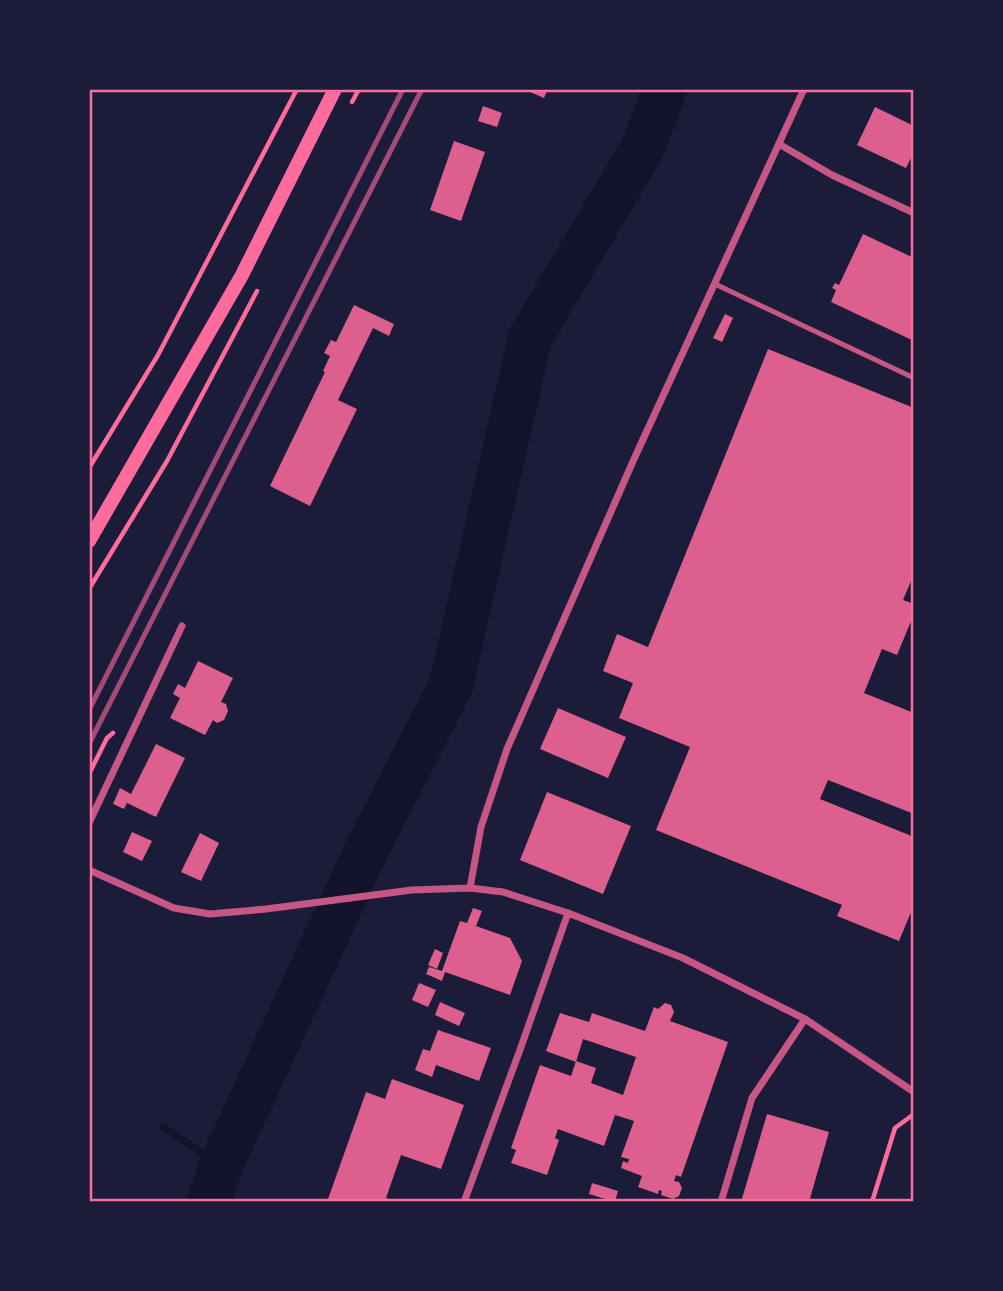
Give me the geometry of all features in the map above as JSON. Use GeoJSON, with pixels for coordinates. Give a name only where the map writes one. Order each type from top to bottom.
{"type":"FeatureCollection","features":[{"type":"Feature","properties":{"kind":"main road"},"geometry":{"type":"LineString","coordinates":[[89,541],[242,275],[335,89]]}},
{"type":"Feature","properties":{"kind":"street"},"geometry":{"type":"LineString","coordinates":[[470,888],[481,827],[507,748],[634,459],[804,89]]}},
{"type":"Feature","properties":{"kind":"street"},"geometry":{"type":"LineString","coordinates":[[779,144],[832,175],[914,213]]}},
{"type":"Feature","properties":{"kind":"street"},"geometry":{"type":"LineString","coordinates":[[89,823],[182,626]]}},
{"type":"Feature","properties":{"kind":"street"},"geometry":{"type":"LineString","coordinates":[[89,870],[174,908],[210,914],[412,890],[470,888],[503,892],[568,913],[683,958],[805,1019],[914,1092]]}},
{"type":"Feature","properties":{"kind":"street"},"geometry":{"type":"LineString","coordinates":[[464,1202],[568,913]]}},
{"type":"Feature","properties":{"kind":"street"},"geometry":{"type":"LineString","coordinates":[[721,1202],[752,1098],[805,1019]]}},
{"type":"Feature","properties":{"kind":"lane"},"geometry":{"type":"LineString","coordinates":[[715,284],[914,378]]}},
{"type":"Feature","properties":{"kind":"path"},"geometry":{"type":"LineString","coordinates":[[89,468],[158,355],[297,89]]}},
{"type":"Feature","properties":{"kind":"path"},"geometry":{"type":"LineString","coordinates":[[872,1202],[895,1128],[914,1114]]}},
{"type":"Feature","properties":{"kind":"building"},"geometry":{"type":"Polygon","coordinates":[[[523,89],[548,89],[544,98],[523,89]]]}},
{"type":"Feature","properties":{"kind":"building"},"geometry":{"type":"Polygon","coordinates":[[[483,106],[502,113],[497,127],[478,121],[483,106]]]}},
{"type":"Feature","properties":{"kind":"building"},"geometry":{"type":"Polygon","coordinates":[[[875,107],[914,126],[914,152],[906,168],[857,145],[875,107]]]}},
{"type":"Feature","properties":{"kind":"building"},"geometry":{"type":"Polygon","coordinates":[[[454,141],[485,152],[461,221],[430,210],[454,141]]]}},
{"type":"Feature","properties":{"kind":"building"},"geometry":{"type":"Polygon","coordinates":[[[863,234],[914,258],[914,341],[831,302],[836,290],[832,288],[835,283],[839,285],[863,234]]]}},
{"type":"Feature","properties":{"kind":"building"},"geometry":{"type":"Polygon","coordinates":[[[354,305],[394,324],[389,336],[373,328],[338,400],[357,409],[310,506],[270,486],[325,372],[323,371],[330,356],[324,353],[331,340],[336,342],[354,305]]]}},
{"type":"Feature","properties":{"kind":"building"},"geometry":{"type":"Polygon","coordinates":[[[725,314],[733,318],[722,342],[713,338],[725,314]]]}},
{"type":"Feature","properties":{"kind":"building"},"geometry":{"type":"Polygon","coordinates":[[[768,349],[914,408],[914,574],[903,600],[914,604],[914,614],[897,655],[882,649],[864,693],[914,713],[914,814],[828,780],[820,799],[914,837],[914,905],[899,941],[837,916],[842,905],[656,830],[690,747],[619,718],[633,683],[603,671],[617,634],[648,647],[768,349]]]}},
{"type":"Feature","properties":{"kind":"building"},"geometry":{"type":"Polygon","coordinates":[[[198,661],[233,678],[221,702],[226,704],[228,711],[224,720],[217,723],[213,720],[205,735],[170,718],[180,698],[173,694],[178,684],[185,688],[198,661]]]}},
{"type":"Feature","properties":{"kind":"building"},"geometry":{"type":"Polygon","coordinates":[[[558,708],[626,737],[608,778],[540,749],[558,708]]]}},
{"type":"Feature","properties":{"kind":"building"},"geometry":{"type":"Polygon","coordinates":[[[156,744],[185,758],[156,817],[127,803],[124,809],[113,804],[120,788],[131,794],[156,744]]]}},
{"type":"Feature","properties":{"kind":"building"},"geometry":{"type":"Polygon","coordinates":[[[547,792],[631,826],[603,894],[520,860],[547,792]]]}},
{"type":"Feature","properties":{"kind":"building"},"geometry":{"type":"Polygon","coordinates":[[[132,832],[152,841],[142,861],[123,852],[132,832]]]}},
{"type":"Feature","properties":{"kind":"building"},"geometry":{"type":"Polygon","coordinates":[[[200,833],[219,843],[201,881],[181,872],[200,833]]]}},
{"type":"Feature","properties":{"kind":"building"},"geometry":{"type":"Polygon","coordinates":[[[473,908],[482,911],[476,926],[510,938],[522,961],[510,995],[445,972],[442,981],[426,974],[429,967],[442,971],[460,921],[467,923],[473,908]]]}},
{"type":"Feature","properties":{"kind":"building"},"geometry":{"type":"Polygon","coordinates":[[[435,949],[443,953],[437,969],[428,965],[435,949]]]}},
{"type":"Feature","properties":{"kind":"building"},"geometry":{"type":"Polygon","coordinates":[[[419,983],[436,990],[428,1007],[412,1000],[419,983]]]}},
{"type":"Feature","properties":{"kind":"building"},"geometry":{"type":"Polygon","coordinates":[[[440,1002],[465,1013],[459,1026],[435,1015],[440,1002]]]}},
{"type":"Feature","properties":{"kind":"building"},"geometry":{"type":"Polygon","coordinates":[[[665,1003],[671,1005],[674,1012],[670,1021],[728,1042],[681,1177],[676,1175],[674,1181],[679,1182],[682,1188],[679,1196],[673,1199],[661,1195],[662,1191],[659,1190],[658,1194],[638,1187],[642,1176],[621,1168],[623,1161],[628,1163],[629,1159],[621,1157],[634,1121],[615,1115],[604,1146],[558,1129],[555,1138],[559,1140],[547,1175],[511,1163],[516,1150],[511,1148],[540,1065],[571,1076],[576,1062],[546,1051],[560,1013],[589,1022],[592,1013],[645,1031],[654,1007],[658,1009],[665,1003]],[[583,1039],[576,1061],[596,1068],[591,1083],[623,1095],[636,1057],[583,1039]]]}},
{"type":"Feature","properties":{"kind":"building"},"geometry":{"type":"Polygon","coordinates":[[[438,1030],[491,1048],[479,1081],[436,1065],[432,1077],[415,1070],[423,1049],[430,1051],[438,1030]]]}},
{"type":"Feature","properties":{"kind":"building"},"geometry":{"type":"Polygon","coordinates":[[[392,1079],[464,1105],[441,1169],[401,1155],[386,1198],[396,1202],[327,1202],[366,1092],[385,1099],[392,1079]]]}},
{"type":"Feature","properties":{"kind":"building"},"geometry":{"type":"Polygon","coordinates":[[[767,1114],[829,1132],[809,1202],[741,1202],[767,1114]]]}},
{"type":"Feature","properties":{"kind":"building"},"geometry":{"type":"Polygon","coordinates":[[[592,1183],[618,1191],[615,1202],[589,1194],[592,1183]]]}},
{"type":"Feature","properties":{"kind":"waterway"},"geometry":{"type":"LineString","coordinates":[[209,1202],[221,1165],[365,853],[451,685],[530,338],[642,149],[665,89]]}},
{"type":"Feature","properties":{"kind":"waterway"},"geometry":{"type":"LineString","coordinates":[[163,1127],[221,1165]]}},
{"type":"Feature","properties":{"kind":"railway"},"geometry":{"type":"LineString","coordinates":[[89,710],[403,89]]}},
{"type":"Feature","properties":{"kind":"railway"},"geometry":{"type":"LineString","coordinates":[[89,744],[422,89]]}}]}
